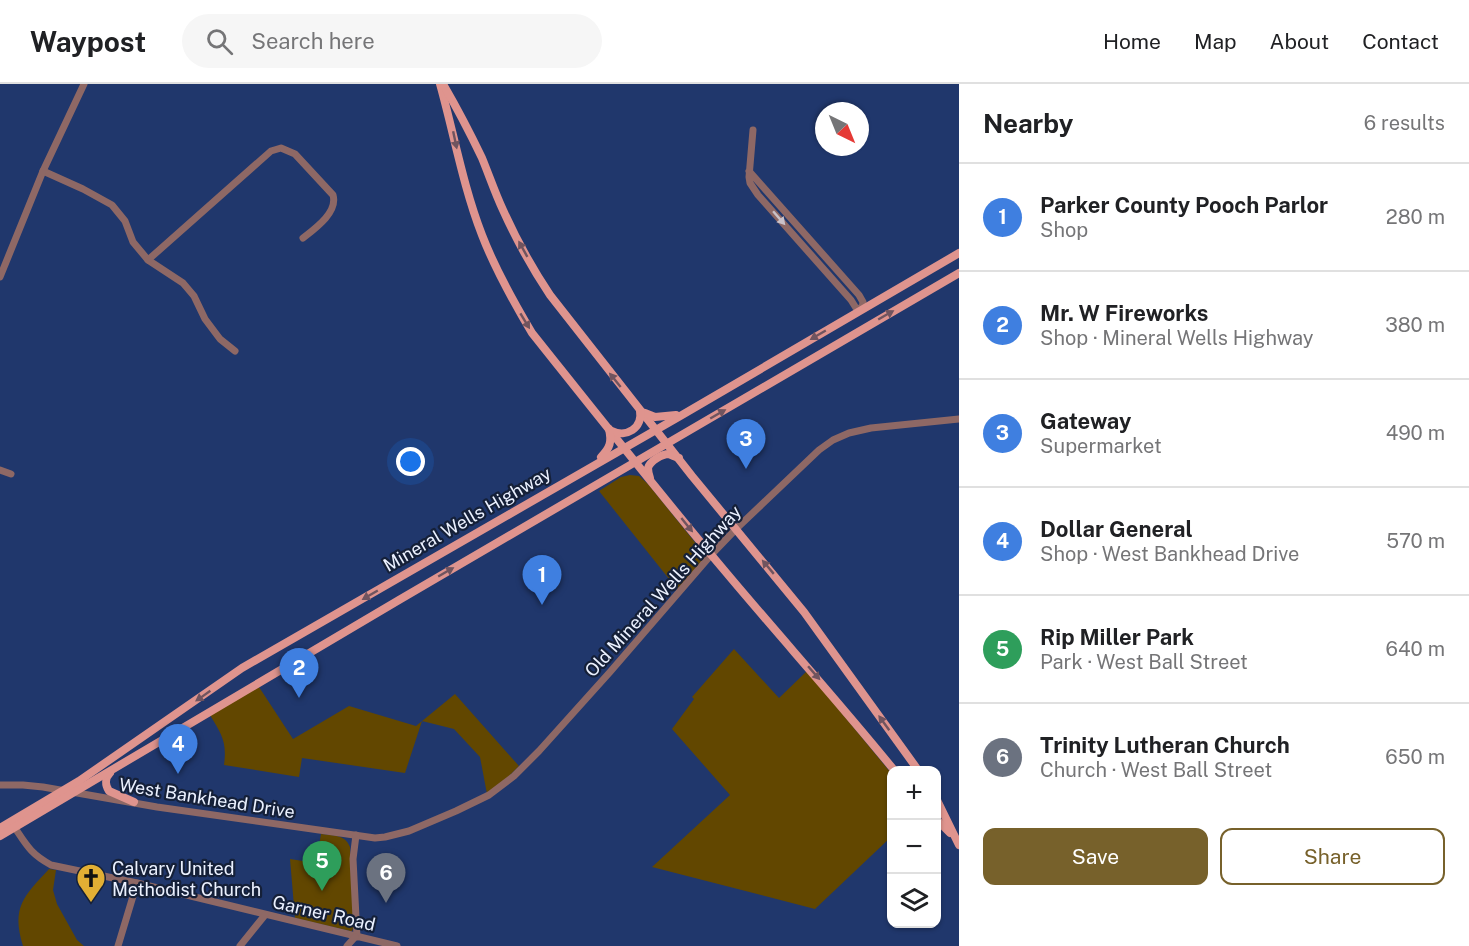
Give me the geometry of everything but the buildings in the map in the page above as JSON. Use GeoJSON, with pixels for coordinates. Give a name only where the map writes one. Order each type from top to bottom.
{"type":"FeatureCollection","features":[{"type":"Feature","properties":{"kind":"main road"},"geometry":{"type":"LineString","coordinates":[[441,84],[469,132],[503,212],[537,275],[569,321],[804,612],[914,766]]}},
{"type":"Feature","properties":{"kind":"main road"},"geometry":{"type":"LineString","coordinates":[[441,84],[472,208],[482,236],[499,274],[532,333],[711,555],[832,694],[890,766]]}},
{"type":"Feature","properties":{"kind":"main road","name":"Mineral Wells Highway"},"geometry":{"type":"LineString","coordinates":[[0,828],[108,762],[243,668],[959,253]]}},
{"type":"Feature","properties":{"kind":"main road","name":"Mineral Wells Highway"},"geometry":{"type":"LineString","coordinates":[[0,837],[383,609],[959,273]]}},
{"type":"Feature","properties":{"kind":"main road"},"geometry":{"type":"LineString","coordinates":[[640,410],[655,417],[682,415]]}},
{"type":"Feature","properties":{"kind":"main road"},"geometry":{"type":"LineString","coordinates":[[609,429],[621,434],[628,432],[641,421],[640,410]]}},
{"type":"Feature","properties":{"kind":"main road"},"geometry":{"type":"LineString","coordinates":[[590,467],[610,446],[609,429]]}},
{"type":"Feature","properties":{"kind":"main road"},"geometry":{"type":"LineString","coordinates":[[679,459],[679,444],[687,432]]}},
{"type":"Feature","properties":{"kind":"main road"},"geometry":{"type":"LineString","coordinates":[[650,480],[648,469],[654,460],[669,454],[679,459]]}},
{"type":"Feature","properties":{"kind":"main road"},"geometry":{"type":"LineString","coordinates":[[609,478],[632,471],[650,480]]}},
{"type":"Feature","properties":{"kind":"main road"},"geometry":{"type":"LineString","coordinates":[[111,771],[106,780],[109,791],[134,802]]}},
{"type":"Feature","properties":{"kind":"main road"},"geometry":{"type":"LineString","coordinates":[[941,805],[957,841]]}},
{"type":"Feature","properties":{"kind":"main road"},"geometry":{"type":"LineString","coordinates":[[937,820],[957,841]]}},
{"type":"Feature","properties":{"kind":"street"},"geometry":{"type":"LineString","coordinates":[[0,277],[43,171],[84,84]]}},
{"type":"Feature","properties":{"kind":"street"},"geometry":{"type":"LineString","coordinates":[[749,171],[860,295],[862,309],[854,305],[750,183],[749,171],[753,130]]}},
{"type":"Feature","properties":{"kind":"street"},"geometry":{"type":"LineString","coordinates":[[148,260],[272,151],[281,148],[295,154],[335,199],[329,215],[303,238]]}},
{"type":"Feature","properties":{"kind":"street"},"geometry":{"type":"LineString","coordinates":[[43,171],[112,205],[125,221],[134,242],[148,260],[183,283],[194,296],[220,339],[236,351]]}},
{"type":"Feature","properties":{"kind":"street"},"geometry":{"type":"LineString","coordinates":[[820,264],[826,257]]}},
{"type":"Feature","properties":{"kind":"street","name":"Old Mineral Wells Highway"},"geometry":{"type":"LineString","coordinates":[[410,831],[489,795],[514,776],[610,672],[711,555],[806,461],[833,440],[849,433],[871,428],[958,419]]}},
{"type":"Feature","properties":{"kind":"street"},"geometry":{"type":"LineString","coordinates":[[0,470],[11,474]]}},
{"type":"Feature","properties":{"kind":"street","name":"West Bankhead Drive"},"geometry":{"type":"LineString","coordinates":[[0,785],[23,785],[356,835],[385,837],[410,831]]}},
{"type":"Feature","properties":{"kind":"street","name":"Garner Road"},"geometry":{"type":"LineString","coordinates":[[15,828],[30,851],[51,865],[137,883],[397,946]]}},
{"type":"Feature","properties":{"kind":"street"},"geometry":{"type":"LineString","coordinates":[[347,946],[356,937],[353,859],[356,835]]}},
{"type":"Feature","properties":{"kind":"street"},"geometry":{"type":"LineString","coordinates":[[118,946],[137,883]]}},
{"type":"Feature","properties":{"kind":"street"},"geometry":{"type":"LineString","coordinates":[[240,946],[265,915]]}},
{"type":"Feature","properties":{"kind":"shaded area"},"geometry":{"type":"Polygon","coordinates":[[[639,476],[648,484],[706,556],[705,560],[677,589],[599,491],[621,477],[639,476]]]}},
{"type":"Feature","properties":{"kind":"shaded area"},"geometry":{"type":"Polygon","coordinates":[[[734,649],[779,698],[807,671],[887,768],[887,841],[815,909],[652,867],[730,795],[672,729],[694,699],[692,697],[734,649]]]}},
{"type":"Feature","properties":{"kind":"shaded area"},"geometry":{"type":"Polygon","coordinates":[[[259,687],[293,739],[349,706],[416,726],[422,721],[405,773],[302,758],[299,777],[224,765],[223,739],[210,715],[259,687]]]}},
{"type":"Feature","properties":{"kind":"shaded area"},"geometry":{"type":"Polygon","coordinates":[[[455,694],[519,766],[487,794],[480,757],[454,729],[422,721],[455,694]]]}},
{"type":"Feature","properties":{"kind":"shaded area"},"geometry":{"type":"Polygon","coordinates":[[[321,834],[342,838],[350,847],[354,925],[352,931],[295,918],[290,859],[316,863],[321,834]]]}},
{"type":"Feature","properties":{"kind":"shaded area"},"geometry":{"type":"Polygon","coordinates":[[[49,869],[56,870],[53,890],[57,904],[77,940],[84,946],[23,946],[18,921],[22,903],[49,869]]]}},
{"type":"Feature","properties":{"kind":"place","name":"Gateway"},"geometry":{"type":"Point","coordinates":[746,469]}},
{"type":"Feature","properties":{"kind":"place","name":"Parker County Pooch Parlor"},"geometry":{"type":"Point","coordinates":[542,605]}},
{"type":"Feature","properties":{"kind":"place","name":"Mr. W Fireworks"},"geometry":{"type":"Point","coordinates":[299,698]}},
{"type":"Feature","properties":{"kind":"place","name":"Dollar General"},"geometry":{"type":"Point","coordinates":[178,774]}},
{"type":"Feature","properties":{"kind":"place","name":"Rip Miller Park"},"geometry":{"type":"Point","coordinates":[322,891]}},
{"type":"Feature","properties":{"kind":"place","name":"Trinity Lutheran Church"},"geometry":{"type":"Point","coordinates":[386,903]}},
{"type":"Feature","properties":{"kind":"place","name":"Calvary United Methodist Church"},"geometry":{"type":"Point","coordinates":[91,904]}}]}
